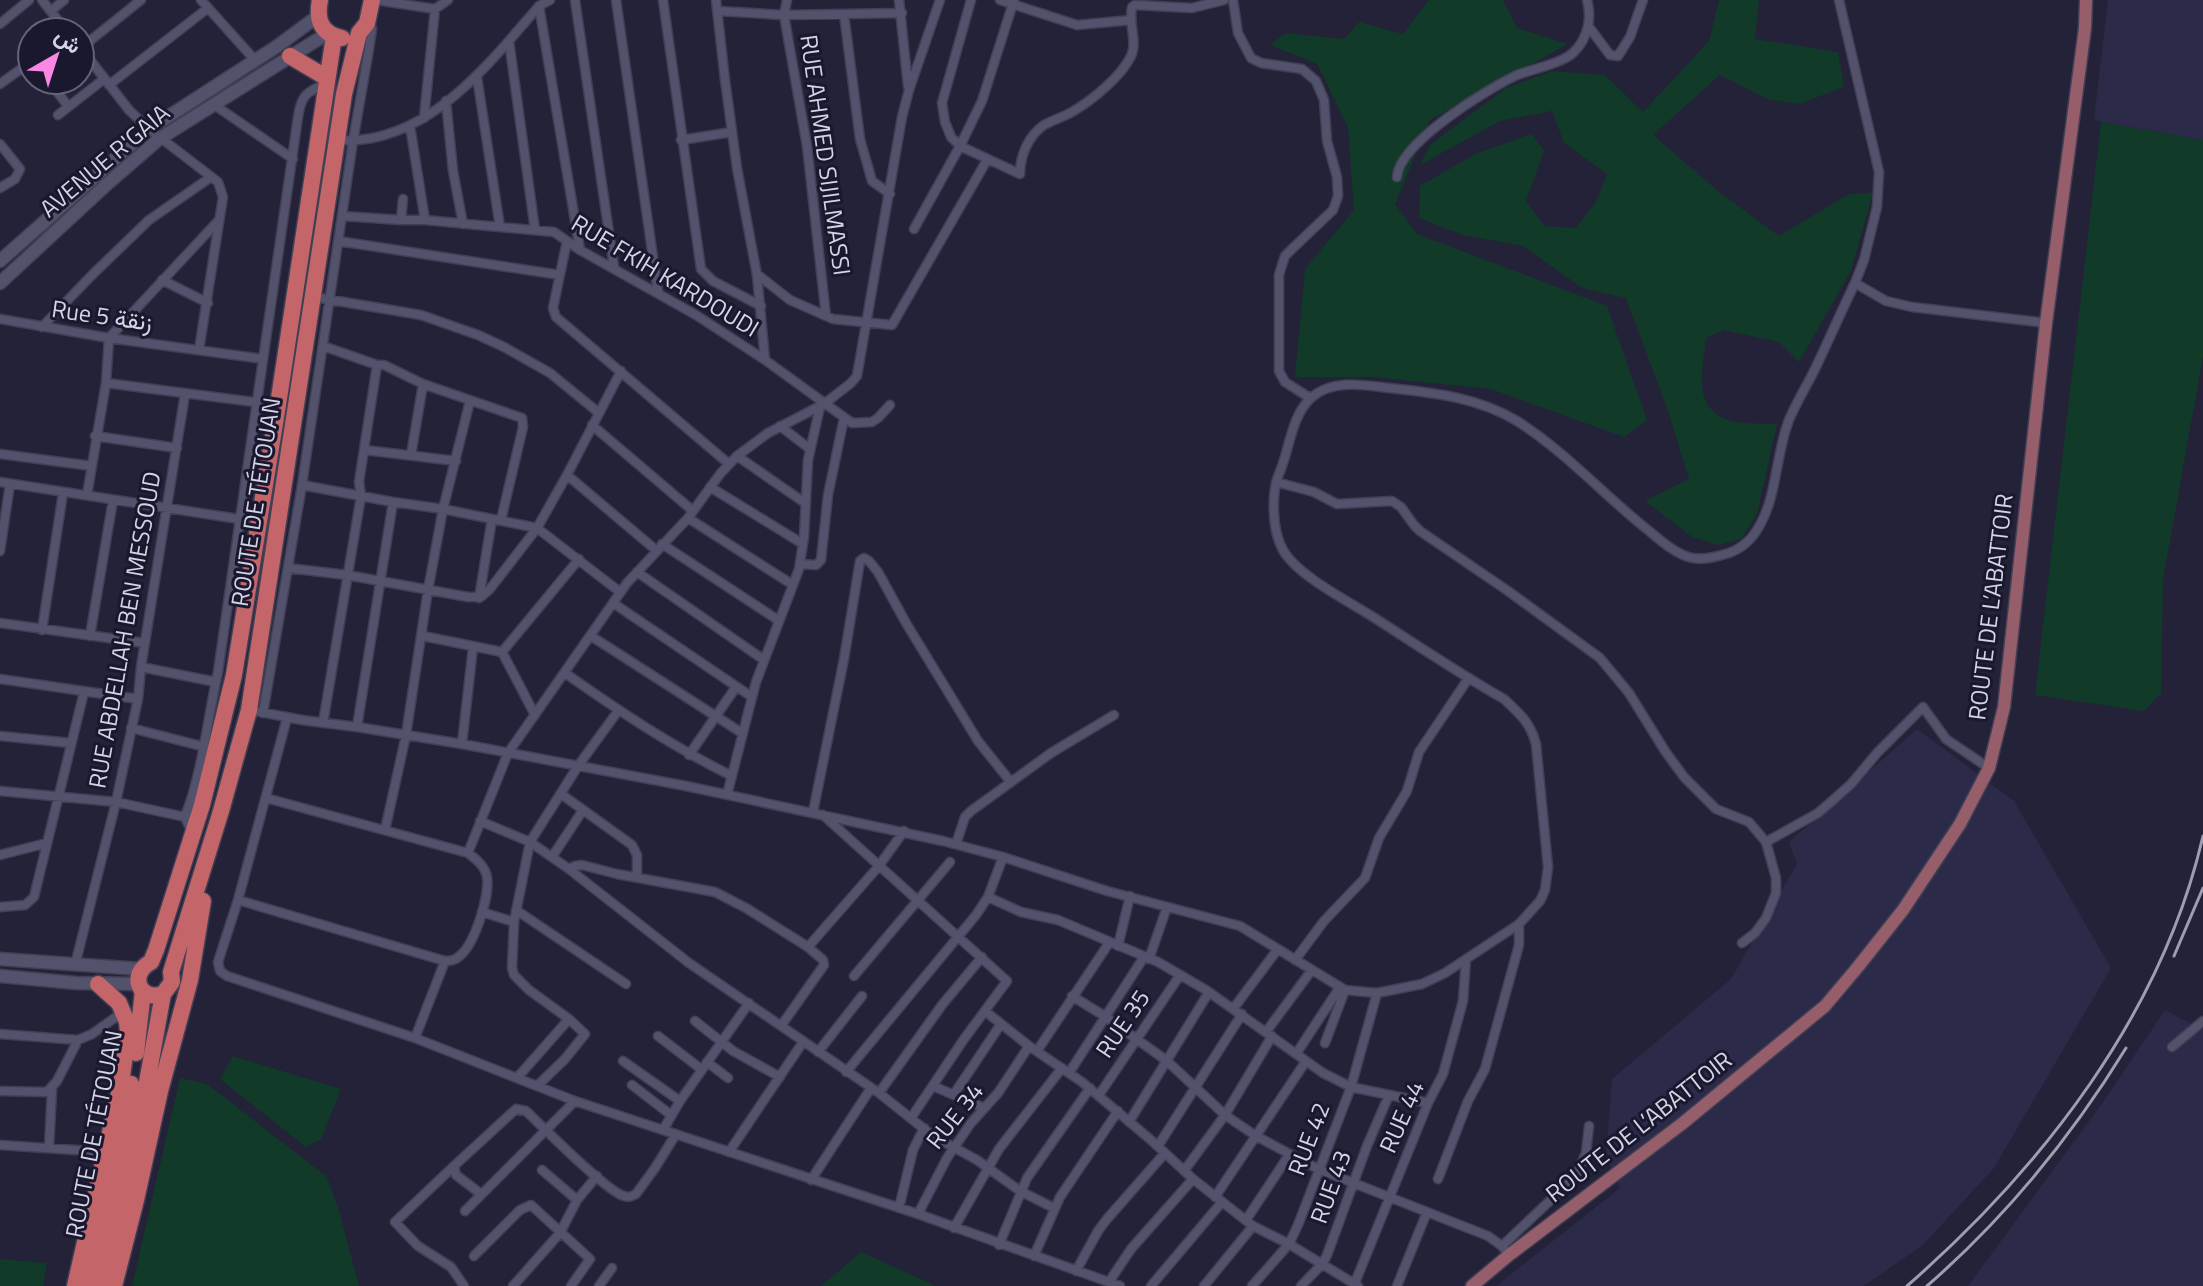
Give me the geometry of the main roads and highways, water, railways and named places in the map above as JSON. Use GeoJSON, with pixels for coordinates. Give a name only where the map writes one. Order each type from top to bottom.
{"type":"FeatureCollection","features":[{"type":"Feature","properties":{"kind":"highway","name":"ROUTE DE TÉTOUAN"},"geometry":{"type":"LineString","coordinates":[[102,1286],[121,1210],[163,994],[170,987],[171,972],[214,833],[256,712],[252,679],[322,298],[345,141],[344,94],[359,33],[367,23],[372,5]]}},
{"type":"Feature","properties":{"kind":"highway"},"geometry":{"type":"LineString","coordinates":[[319,8],[320,22],[331,35],[347,38],[359,33]]}},
{"type":"Feature","properties":{"kind":"highway","name":"ROUTE DE TÉTOUAN"},"geometry":{"type":"LineString","coordinates":[[88,1286],[111,1197],[136,1053],[144,976],[193,834],[234,675],[249,521],[278,405],[327,81],[331,35]]}},
{"type":"Feature","properties":{"kind":"highway"},"geometry":{"type":"LineString","coordinates":[[290,56],[327,81]]}},
{"type":"Feature","properties":{"kind":"highway"},"geometry":{"type":"LineString","coordinates":[[114,1286],[190,980],[214,833]]}},
{"type":"Feature","properties":{"kind":"highway"},"geometry":{"type":"LineString","coordinates":[[163,994],[155,996],[144,976],[163,963],[171,972]]}},
{"type":"Feature","properties":{"kind":"highway"},"geometry":{"type":"LineString","coordinates":[[75,1286],[121,1084],[128,1032],[123,1011],[113,996],[98,984]]}},
{"type":"Feature","properties":{"kind":"highway"},"geometry":{"type":"LineString","coordinates":[[145,1094],[173,1043]]}},
{"type":"Feature","properties":{"kind":"highway"},"geometry":{"type":"LineString","coordinates":[[121,1084],[136,1053]]}},
{"type":"Feature","properties":{"kind":"main road","name":"ROUTE DE L’ABATTOIR"},"geometry":{"type":"LineString","coordinates":[[1472,1286],[1506,1250],[1683,1123],[1825,1006],[1903,910],[1960,824],[1989,768],[2004,707],[2046,323],[2085,28],[2086,0]]}},
{"type":"Feature","properties":{"kind":"railway"},"geometry":{"type":"LineString","coordinates":[[1907,1286],[2004,1191],[2049,1139],[2090,1084],[2127,1025],[2158,965],[2184,902],[2203,836]]}},
{"type":"Feature","properties":{"kind":"railway"},"geometry":{"type":"LineString","coordinates":[[2174,956],[2203,888]]}},
{"type":"Feature","properties":{"kind":"railway"},"geometry":{"type":"LineString","coordinates":[[1927,1286],[1956,1260],[2036,1174],[2083,1113],[2126,1048]]}}]}
